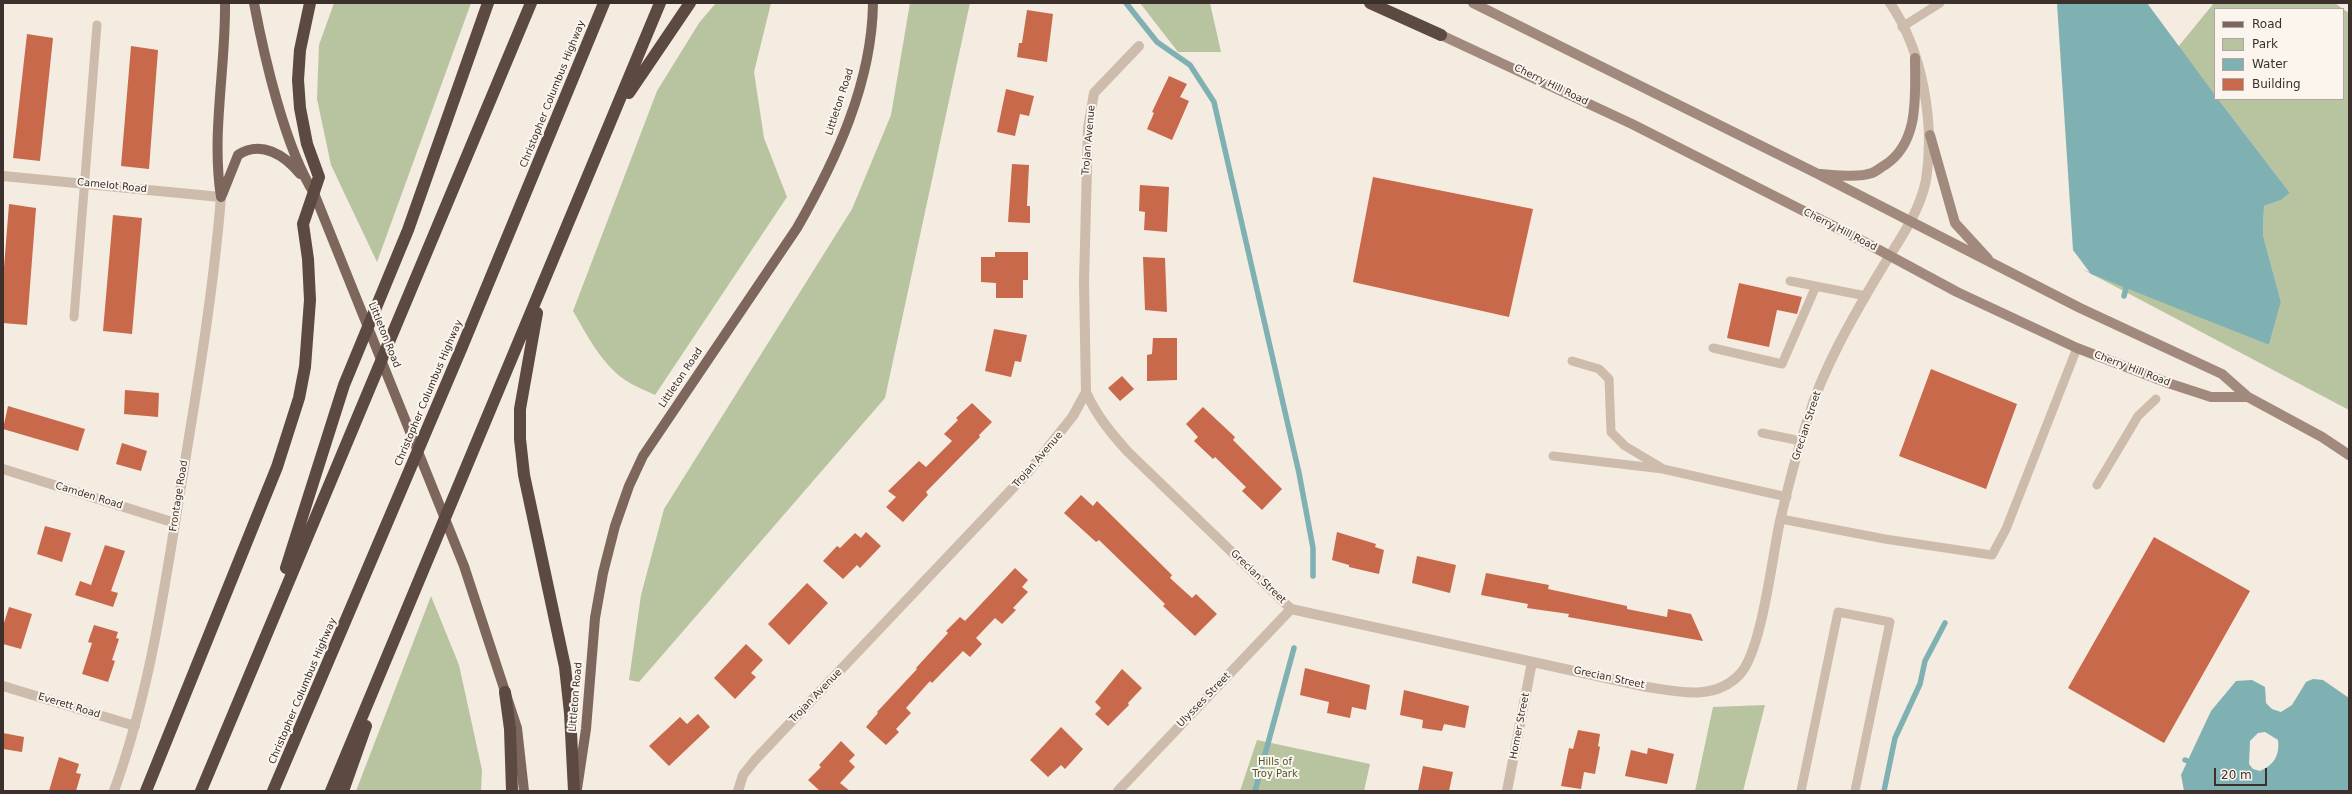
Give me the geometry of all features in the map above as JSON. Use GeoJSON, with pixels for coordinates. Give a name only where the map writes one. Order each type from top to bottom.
{"type":"FeatureCollection","features":[{"type":"Feature","properties":{"kind":"highway"},"geometry":{"type":"LineString","coordinates":[[146,791],[277,467],[299,398],[307,351],[310,300],[308,259],[304,224],[319,177],[307,144],[300,108],[298,80],[300,50],[306,14],[310,3]]}},
{"type":"Feature","properties":{"kind":"highway"},"geometry":{"type":"LineString","coordinates":[[263,640],[344,385],[408,230],[488,3]]}},
{"type":"Feature","properties":{"kind":"highway"},"geometry":{"type":"LineString","coordinates":[[201,791],[531,3]]}},
{"type":"Feature","properties":{"kind":"highway","name":"Christopher Columbus Highway"},"geometry":{"type":"LineString","coordinates":[[273,791],[462,347],[604,3]]}},
{"type":"Feature","properties":{"kind":"highway"},"geometry":{"type":"LineString","coordinates":[[331,791],[616,112],[660,3]]}},
{"type":"Feature","properties":{"kind":"highway"},"geometry":{"type":"LineString","coordinates":[[616,112],[690,3]]}},
{"type":"Feature","properties":{"kind":"highway"},"geometry":{"type":"LineString","coordinates":[[1370,3],[1441,35]]}},
{"type":"Feature","properties":{"kind":"highway"},"geometry":{"type":"LineString","coordinates":[[541,291],[520,409],[520,439],[524,475],[564,667],[570,713],[576,791]]}},
{"type":"Feature","properties":{"kind":"highway"},"geometry":{"type":"LineString","coordinates":[[343,791],[421,577]]}},
{"type":"Feature","properties":{"kind":"highway"},"geometry":{"type":"LineString","coordinates":[[505,692],[510,729],[512,791]]}},
{"type":"Feature","properties":{"kind":"main road"},"geometry":{"type":"LineString","coordinates":[[221,197],[217,168],[224,64],[225,3]]}},
{"type":"Feature","properties":{"kind":"main road","name":"Littleton Road"},"geometry":{"type":"LineString","coordinates":[[254,3],[279,104],[306,181],[314,193],[464,566],[517,728],[524,791]]}},
{"type":"Feature","properties":{"kind":"main road","name":"Littleton Road"},"geometry":{"type":"LineString","coordinates":[[576,791],[586,729],[595,618],[615,526],[628,486],[643,456],[797,228],[814,198],[835,156],[852,112],[864,66],[872,3]]}},
{"type":"Feature","properties":{"kind":"main road","name":"Cherry Hill Road"},"geometry":{"type":"LineString","coordinates":[[1473,3],[1816,173],[2087,312],[2222,374],[2248,397],[2322,437],[2349,455]]}},
{"type":"Feature","properties":{"kind":"main road","name":"Cherry Hill Road"},"geometry":{"type":"LineString","coordinates":[[1441,35],[1620,118],[1890,255],[1957,292],[2077,348],[2168,383],[2211,397],[2248,397]]}},
{"type":"Feature","properties":{"kind":"main road"},"geometry":{"type":"LineString","coordinates":[[1816,173],[1847,176],[1872,173],[1894,159],[1904,146],[1913,126],[1915,58]]}},
{"type":"Feature","properties":{"kind":"main road"},"geometry":{"type":"LineString","coordinates":[[1930,135],[1955,223],[1994,265]]}},
{"type":"Feature","properties":{"kind":"main road"},"geometry":{"type":"LineString","coordinates":[[221,197],[238,155],[251,149],[268,150],[280,155],[294,166],[306,181]]}},
{"type":"Feature","properties":{"kind":"street","name":"Grecian Street"},"geometry":{"type":"LineString","coordinates":[[1086,392],[1092,406],[1104,424],[1128,452],[1291,609],[1532,662],[1685,693],[1711,692],[1722,687],[1741,672],[1753,651],[1781,519],[1800,442],[1812,406],[1838,345],[1890,255],[1900,242],[1910,222],[1925,182],[1930,135],[1926,93],[1915,58],[1902,26],[1890,3]]}},
{"type":"Feature","properties":{"kind":"street","name":"Trojan Avenue"},"geometry":{"type":"LineString","coordinates":[[738,791],[743,775],[755,760],[1029,471],[1073,416],[1086,392],[1084,244],[1089,121],[1094,92],[1139,46]]}},
{"type":"Feature","properties":{"kind":"street","name":"Camelot Road"},"geometry":{"type":"LineString","coordinates":[[3,176],[221,197]]}},
{"type":"Feature","properties":{"kind":"street","name":"Frontage Road"},"geometry":{"type":"LineString","coordinates":[[114,791],[135,726],[150,664],[175,523],[212,292],[221,197]]}},
{"type":"Feature","properties":{"kind":"street","name":"Camden Road"},"geometry":{"type":"LineString","coordinates":[[3,469],[175,523]]}},
{"type":"Feature","properties":{"kind":"street","name":"Ulysses Street"},"geometry":{"type":"LineString","coordinates":[[1118,791],[1291,609]]}},
{"type":"Feature","properties":{"kind":"street","name":"Homer Street"},"geometry":{"type":"LineString","coordinates":[[1507,791],[1532,662]]}},
{"type":"Feature","properties":{"kind":"street","name":"Everett Road"},"geometry":{"type":"LineString","coordinates":[[3,686],[135,726]]}},
{"type":"Feature","properties":{"kind":"lane"},"geometry":{"type":"LineString","coordinates":[[1902,26],[1940,3]]}},
{"type":"Feature","properties":{"kind":"lane"},"geometry":{"type":"LineString","coordinates":[[74,317],[86,183],[97,25]]}},
{"type":"Feature","properties":{"kind":"lane"},"geometry":{"type":"LineString","coordinates":[[1790,281],[1866,296]]}},
{"type":"Feature","properties":{"kind":"lane"},"geometry":{"type":"LineString","coordinates":[[1713,348],[1782,364],[1816,286]]}},
{"type":"Feature","properties":{"kind":"lane"},"geometry":{"type":"LineString","coordinates":[[1781,519],[1885,539],[1992,555],[2006,529],[2077,348]]}},
{"type":"Feature","properties":{"kind":"lane"},"geometry":{"type":"LineString","coordinates":[[1572,361],[1599,369],[1609,379],[1611,432],[1625,446],[1663,469]]}},
{"type":"Feature","properties":{"kind":"lane"},"geometry":{"type":"LineString","coordinates":[[2097,485],[2138,416],[2156,399]]}},
{"type":"Feature","properties":{"kind":"lane"},"geometry":{"type":"LineString","coordinates":[[1762,433],[1800,442]]}},
{"type":"Feature","properties":{"kind":"lane"},"geometry":{"type":"LineString","coordinates":[[1553,456],[1663,469],[1787,497]]}},
{"type":"Feature","properties":{"kind":"lane"},"geometry":{"type":"LineString","coordinates":[[1801,791],[1838,612],[1890,622],[1855,791]]}},
{"type":"Feature","properties":{"kind":"green space"},"geometry":{"type":"Polygon","coordinates":[[[334,3],[471,3],[377,262],[331,165],[317,99],[319,45],[334,3]]]}},
{"type":"Feature","properties":{"kind":"green space"},"geometry":{"type":"Polygon","coordinates":[[[716,3],[771,3],[754,72],[764,138],[787,197],[655,395],[625,380],[616,373],[595,348],[573,311],[657,91],[699,23],[716,3]]]}},
{"type":"Feature","properties":{"kind":"green space"},"geometry":{"type":"Polygon","coordinates":[[[910,3],[970,3],[885,398],[639,682],[629,680],[641,595],[664,509],[852,209],[891,115],[910,3]]]}},
{"type":"Feature","properties":{"kind":"green space"},"geometry":{"type":"Polygon","coordinates":[[[1140,3],[1210,3],[1221,52],[1178,52],[1140,3]]]}},
{"type":"Feature","properties":{"kind":"green space"},"geometry":{"type":"Polygon","coordinates":[[[2214,3],[2335,3],[2342,8],[2214,8],[2214,94],[2178,47],[2214,3]]]}},
{"type":"Feature","properties":{"kind":"green space"},"geometry":{"type":"Polygon","coordinates":[[[2344,10],[2349,13],[2349,410],[2082,269],[2269,345],[2281,302],[2263,235],[2264,206],[2281,200],[2290,193],[2219,100],[2344,100],[2344,10]]]}},
{"type":"Feature","properties":{"kind":"green space"},"geometry":{"type":"Polygon","coordinates":[[[431,596],[459,665],[482,770],[481,791],[356,791],[431,596]]]}},
{"type":"Feature","properties":{"kind":"green space"},"geometry":{"type":"Polygon","coordinates":[[[1765,705],[1743,791],[1695,791],[1713,707],[1765,705]]]}},
{"type":"Feature","properties":{"kind":"green space","name":"Hills of Troy Park"},"geometry":{"type":"Polygon","coordinates":[[[1257,740],[1370,764],[1364,791],[1240,791],[1257,740]]]}},
{"type":"Feature","properties":{"kind":"water"},"geometry":{"type":"Polygon","coordinates":[[[2057,3],[2147,3],[2214,94],[2214,100],[2219,100],[2290,193],[2281,200],[2264,206],[2263,235],[2281,302],[2269,345],[2091,274],[2073,250],[2057,3]]]}},
{"type":"Feature","properties":{"kind":"water"},"geometry":{"type":"Polygon","coordinates":[[[2313,679],[2323,680],[2349,698],[2349,791],[2184,791],[2181,775],[2211,711],[2236,681],[2252,680],[2265,687],[2266,703],[2272,709],[2281,712],[2292,705],[2306,682],[2313,679]],[[2265,732],[2258,733],[2250,741],[2249,764],[2253,769],[2260,771],[2272,763],[2277,755],[2278,740],[2265,732]]]}},
{"type":"Feature","properties":{"kind":"building"},"geometry":{"type":"Polygon","coordinates":[[[1027,10],[1053,14],[1047,62],[1017,57],[1019,43],[1022,43],[1027,10]]]}},
{"type":"Feature","properties":{"kind":"building"},"geometry":{"type":"Polygon","coordinates":[[[27,34],[53,38],[40,161],[13,158],[27,34]]]}},
{"type":"Feature","properties":{"kind":"building"},"geometry":{"type":"Polygon","coordinates":[[[131,46],[158,50],[149,169],[121,166],[131,46]]]}},
{"type":"Feature","properties":{"kind":"building"},"geometry":{"type":"Polygon","coordinates":[[[1169,76],[1187,84],[1180,97],[1189,101],[1172,140],[1147,129],[1154,113],[1152,112],[1169,76]]]}},
{"type":"Feature","properties":{"kind":"building"},"geometry":{"type":"Polygon","coordinates":[[[1006,89],[1034,96],[1029,116],[1020,114],[1015,136],[997,132],[1006,89]]]}},
{"type":"Feature","properties":{"kind":"building"},"geometry":{"type":"Polygon","coordinates":[[[1012,164],[1029,165],[1027,206],[1030,206],[1030,223],[1008,222],[1012,164]]]}},
{"type":"Feature","properties":{"kind":"building"},"geometry":{"type":"Polygon","coordinates":[[[1373,177],[1533,209],[1509,317],[1353,282],[1373,177]]]}},
{"type":"Feature","properties":{"kind":"building"},"geometry":{"type":"Polygon","coordinates":[[[1140,185],[1169,187],[1167,232],[1144,230],[1145,212],[1139,211],[1140,185]]]}},
{"type":"Feature","properties":{"kind":"building"},"geometry":{"type":"Polygon","coordinates":[[[9,204],[36,208],[27,325],[3,323],[3,280],[9,204]]]}},
{"type":"Feature","properties":{"kind":"building"},"geometry":{"type":"Polygon","coordinates":[[[113,215],[142,218],[132,334],[103,331],[113,215]]]}},
{"type":"Feature","properties":{"kind":"building"},"geometry":{"type":"Polygon","coordinates":[[[995,252],[1028,252],[1028,280],[1023,280],[1023,298],[996,298],[996,283],[981,282],[981,257],[995,257],[995,252]]]}},
{"type":"Feature","properties":{"kind":"building"},"geometry":{"type":"Polygon","coordinates":[[[1143,257],[1165,258],[1167,312],[1145,310],[1143,257]]]}},
{"type":"Feature","properties":{"kind":"building"},"geometry":{"type":"Polygon","coordinates":[[[1739,283],[1802,297],[1797,314],[1777,310],[1769,347],[1727,338],[1739,283]]]}},
{"type":"Feature","properties":{"kind":"building"},"geometry":{"type":"Polygon","coordinates":[[[994,329],[1027,335],[1021,362],[1015,361],[1011,377],[985,371],[994,329]]]}},
{"type":"Feature","properties":{"kind":"building"},"geometry":{"type":"Polygon","coordinates":[[[1153,338],[1177,338],[1177,380],[1147,381],[1147,355],[1152,354],[1153,338]]]}},
{"type":"Feature","properties":{"kind":"building"},"geometry":{"type":"Polygon","coordinates":[[[1931,369],[2017,404],[1986,489],[1899,456],[1931,369]]]}},
{"type":"Feature","properties":{"kind":"building"},"geometry":{"type":"Polygon","coordinates":[[[1122,376],[1134,389],[1120,401],[1108,388],[1122,376]]]}},
{"type":"Feature","properties":{"kind":"building"},"geometry":{"type":"Polygon","coordinates":[[[125,390],[159,393],[158,417],[124,414],[125,390]]]}},
{"type":"Feature","properties":{"kind":"building"},"geometry":{"type":"Polygon","coordinates":[[[972,403],[992,422],[979,435],[980,437],[926,492],[928,495],[903,522],[886,507],[896,497],[888,491],[919,461],[926,467],[952,441],[944,434],[958,420],[956,418],[972,403]]]}},
{"type":"Feature","properties":{"kind":"building"},"geometry":{"type":"Polygon","coordinates":[[[8,406],[85,429],[78,451],[3,429],[8,406]]]}},
{"type":"Feature","properties":{"kind":"building"},"geometry":{"type":"Polygon","coordinates":[[[1203,407],[1235,437],[1233,440],[1282,489],[1262,510],[1242,491],[1246,487],[1215,457],[1213,459],[1194,441],[1198,437],[1186,424],[1203,407]]]}},
{"type":"Feature","properties":{"kind":"building"},"geometry":{"type":"Polygon","coordinates":[[[122,443],[147,451],[141,471],[116,464],[122,443]]]}},
{"type":"Feature","properties":{"kind":"building"},"geometry":{"type":"Polygon","coordinates":[[[1081,495],[1093,506],[1097,501],[1172,575],[1170,578],[1192,598],[1196,594],[1217,614],[1195,636],[1163,606],[1165,604],[1099,540],[1096,542],[1064,513],[1081,495]]]}},
{"type":"Feature","properties":{"kind":"building"},"geometry":{"type":"Polygon","coordinates":[[[45,526],[71,533],[62,562],[37,554],[45,526]]]}},
{"type":"Feature","properties":{"kind":"building"},"geometry":{"type":"Polygon","coordinates":[[[866,532],[881,546],[860,568],[857,565],[843,579],[823,561],[837,546],[840,548],[855,533],[861,538],[866,532]]]}},
{"type":"Feature","properties":{"kind":"building"},"geometry":{"type":"Polygon","coordinates":[[[1337,532],[1376,544],[1375,547],[1384,550],[1379,574],[1349,567],[1349,565],[1332,560],[1337,532]]]}},
{"type":"Feature","properties":{"kind":"building"},"geometry":{"type":"Polygon","coordinates":[[[2154,537],[2250,591],[2164,743],[2068,688],[2154,537]]]}},
{"type":"Feature","properties":{"kind":"building"},"geometry":{"type":"Polygon","coordinates":[[[105,545],[125,551],[111,591],[118,593],[113,607],[75,595],[80,581],[91,585],[105,545]]]}},
{"type":"Feature","properties":{"kind":"building"},"geometry":{"type":"Polygon","coordinates":[[[1417,556],[1456,565],[1450,593],[1412,583],[1417,556]]]}},
{"type":"Feature","properties":{"kind":"building"},"geometry":{"type":"Polygon","coordinates":[[[1015,568],[1028,580],[1022,587],[1028,592],[1013,608],[1016,610],[1002,624],[995,618],[976,638],[982,644],[970,657],[963,651],[932,683],[930,681],[906,708],[911,713],[896,729],[899,732],[886,745],[866,727],[878,713],[877,712],[948,633],[946,631],[960,617],[965,621],[1015,568]]]}},
{"type":"Feature","properties":{"kind":"building"},"geometry":{"type":"Polygon","coordinates":[[[1486,573],[1549,585],[1548,589],[1627,606],[1627,609],[1667,617],[1668,609],[1691,614],[1703,641],[1568,617],[1569,614],[1527,608],[1528,604],[1481,595],[1486,573]]]}},
{"type":"Feature","properties":{"kind":"building"},"geometry":{"type":"Polygon","coordinates":[[[807,583],[828,603],[789,645],[768,624],[807,583]]]}},
{"type":"Feature","properties":{"kind":"building"},"geometry":{"type":"Polygon","coordinates":[[[9,607],[32,614],[21,649],[3,644],[3,626],[9,607]]]}},
{"type":"Feature","properties":{"kind":"building"},"geometry":{"type":"Polygon","coordinates":[[[94,625],[118,632],[116,638],[119,639],[112,660],[115,661],[108,682],[82,674],[92,643],[88,642],[94,625]]]}},
{"type":"Feature","properties":{"kind":"building"},"geometry":{"type":"Polygon","coordinates":[[[746,644],[763,660],[751,673],[756,677],[735,699],[714,678],[746,644]]]}},
{"type":"Feature","properties":{"kind":"building"},"geometry":{"type":"Polygon","coordinates":[[[1305,668],[1370,685],[1366,710],[1352,707],[1350,718],[1327,713],[1329,702],[1300,695],[1305,668]]]}},
{"type":"Feature","properties":{"kind":"building"},"geometry":{"type":"Polygon","coordinates":[[[1122,669],[1142,688],[1128,703],[1129,705],[1108,726],[1095,714],[1101,708],[1095,702],[1122,669]]]}},
{"type":"Feature","properties":{"kind":"building"},"geometry":{"type":"Polygon","coordinates":[[[1404,690],[1469,706],[1465,728],[1444,724],[1442,731],[1422,728],[1423,720],[1400,715],[1404,690]]]}},
{"type":"Feature","properties":{"kind":"building"},"geometry":{"type":"Polygon","coordinates":[[[698,714],[710,727],[669,766],[649,746],[680,717],[687,724],[698,714]]]}},
{"type":"Feature","properties":{"kind":"building"},"geometry":{"type":"Polygon","coordinates":[[[1061,727],[1083,749],[1065,769],[1061,765],[1048,777],[1030,760],[1061,727]]]}},
{"type":"Feature","properties":{"kind":"building"},"geometry":{"type":"Polygon","coordinates":[[[1578,730],[1600,734],[1598,746],[1600,747],[1595,774],[1584,772],[1581,789],[1561,786],[1569,748],[1573,749],[1578,730]]]}},
{"type":"Feature","properties":{"kind":"building"},"geometry":{"type":"Polygon","coordinates":[[[3,733],[24,737],[22,752],[3,749],[3,733]]]}},
{"type":"Feature","properties":{"kind":"building"},"geometry":{"type":"Polygon","coordinates":[[[841,741],[855,755],[849,761],[855,767],[840,783],[850,791],[820,791],[808,780],[821,767],[819,765],[841,741]]]}},
{"type":"Feature","properties":{"kind":"building"},"geometry":{"type":"Polygon","coordinates":[[[1648,748],[1674,754],[1667,784],[1625,776],[1631,750],[1647,754],[1648,748]]]}},
{"type":"Feature","properties":{"kind":"building"},"geometry":{"type":"Polygon","coordinates":[[[59,757],[79,764],[76,773],[81,774],[76,791],[49,791],[59,757]]]}},
{"type":"Feature","properties":{"kind":"building"},"geometry":{"type":"Polygon","coordinates":[[[1423,766],[1453,772],[1449,791],[1418,791],[1423,766]]]}},
{"type":"Feature","properties":{"kind":"waterway"},"geometry":{"type":"LineString","coordinates":[[1126,3],[1157,42],[1190,65],[1214,102],[1299,473],[1313,548],[1313,576]]}},
{"type":"Feature","properties":{"kind":"waterway"},"geometry":{"type":"LineString","coordinates":[[2124,296],[2128,281]]}},
{"type":"Feature","properties":{"kind":"waterway"},"geometry":{"type":"LineString","coordinates":[[1884,791],[1895,738],[1920,684],[1925,661],[1945,623]]}},
{"type":"Feature","properties":{"kind":"waterway"},"geometry":{"type":"LineString","coordinates":[[1255,791],[1294,648]]}},
{"type":"Feature","properties":{"kind":"waterway"},"geometry":{"type":"LineString","coordinates":[[2185,760],[2194,763]]}}]}
